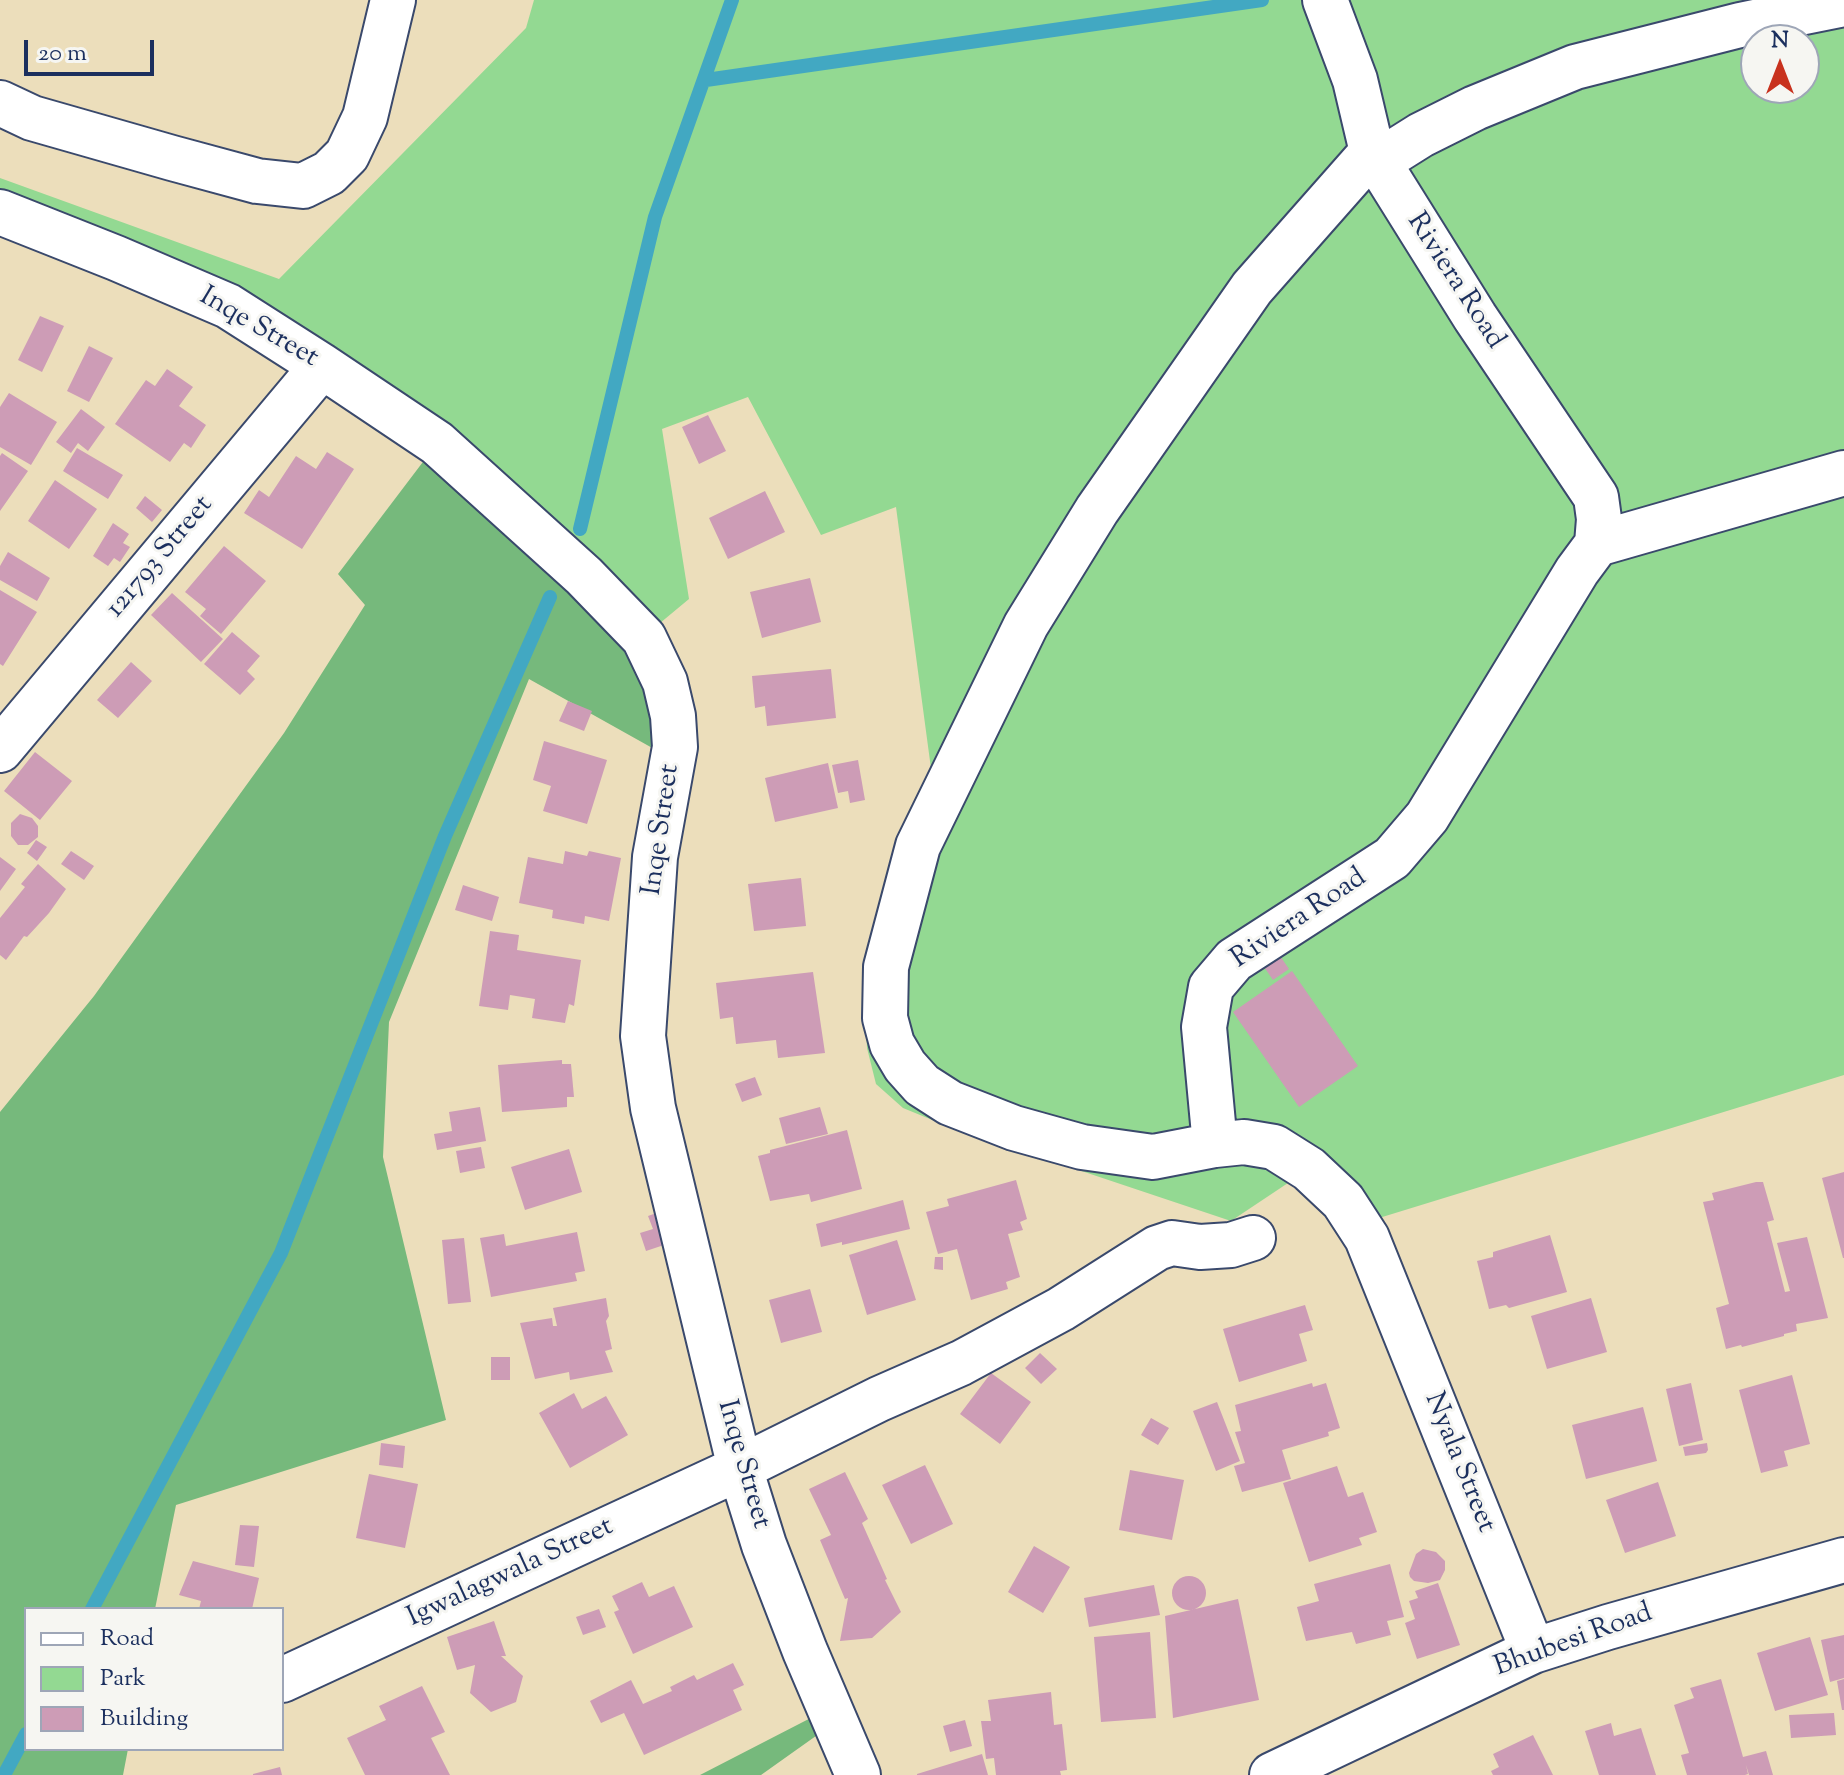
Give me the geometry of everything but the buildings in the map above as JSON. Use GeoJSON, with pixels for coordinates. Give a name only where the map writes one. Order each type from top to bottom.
{"type":"FeatureCollection","features":[{"type":"Feature","properties":{"kind":"street"},"geometry":{"type":"LineString","coordinates":[[0,103],[32,118],[172,158],[257,181],[303,186],[329,173],[347,155],[365,117],[393,0]]}},
{"type":"Feature","properties":{"kind":"street","name":"Riviera Road"},"geometry":{"type":"LineString","coordinates":[[1215,1145],[1204,1027],[1211,987],[1234,960],[1392,858],[1427,817],[1577,571],[1597,544],[1599,519],[1596,497],[1475,317],[1375,157],[1355,80],[1325,0]]}},
{"type":"Feature","properties":{"kind":"street"},"geometry":{"type":"LineString","coordinates":[[1215,1145],[1153,1157],[1082,1147],[1014,1128],[950,1103],[922,1085],[905,1066],[892,1044],[885,1018],[886,967],[918,846],[1026,625],[1097,510],[1252,288],[1375,157],[1475,108],[1575,67],[1740,25],[1844,4]]}},
{"type":"Feature","properties":{"kind":"street","name":"Inqe Street"},"geometry":{"type":"LineString","coordinates":[[0,212],[228,306],[322,366],[437,443],[584,576],[644,638],[665,682],[673,716],[675,747],[655,857],[643,1036],[653,1108],[740,1468],[764,1545],[858,1775]]}},
{"type":"Feature","properties":{"kind":"street","name":"121793 Street"},"geometry":{"type":"LineString","coordinates":[[0,750],[322,366]]}},
{"type":"Feature","properties":{"kind":"street"},"geometry":{"type":"LineString","coordinates":[[1597,544],[1844,473]]}},
{"type":"Feature","properties":{"kind":"street","name":"Nyala Street"},"geometry":{"type":"LineString","coordinates":[[1215,1145],[1244,1142],[1274,1147],[1309,1169],[1343,1201],[1367,1238],[1533,1651]]}},
{"type":"Feature","properties":{"kind":"street","name":"Igwalagwala Street"},"geometry":{"type":"LineString","coordinates":[[284,1679],[961,1363],[1061,1309],[1157,1248],[1172,1243],[1200,1247],[1231,1245],[1253,1238]]}},
{"type":"Feature","properties":{"kind":"street","name":"Bhubesi Road"},"geometry":{"type":"LineString","coordinates":[[1272,1775],[1533,1651],[1844,1560]]}},
{"type":"Feature","properties":{"kind":"green space"},"geometry":{"type":"Polygon","coordinates":[[[534,0],[1844,0],[1844,1075],[1353,1226],[1306,1171],[1231,1221],[947,1126],[903,1108],[876,1084],[867,1048],[864,978],[934,791],[896,507],[821,535],[748,397],[662,429],[689,599],[642,638],[323,368],[0,213],[0,178],[279,279],[526,28],[534,0]]]}},
{"type":"Feature","properties":{"kind":"green space"},"geometry":{"type":"Polygon","coordinates":[[[435,446],[642,638],[672,759],[529,679],[389,1022],[383,1157],[446,1420],[176,1505],[155,1607],[24,1607],[24,1751],[128,1751],[123,1775],[0,1775],[0,1112],[94,996],[284,733],[365,605],[338,574],[435,446]]]}},
{"type":"Feature","properties":{"kind":"green space"},"geometry":{"type":"Polygon","coordinates":[[[832,1707],[837,1721],[761,1775],[700,1775],[832,1707]]]}},
{"type":"Feature","properties":{"kind":"waterway"},"geometry":{"type":"LineString","coordinates":[[580,529],[655,217],[732,0]]}},
{"type":"Feature","properties":{"kind":"waterway"},"geometry":{"type":"LineString","coordinates":[[706,80],[1262,0]]}},
{"type":"Feature","properties":{"kind":"waterway"},"geometry":{"type":"LineString","coordinates":[[93,1607],[281,1253],[445,836],[550,597]]}},
{"type":"Feature","properties":{"kind":"waterway"},"geometry":{"type":"LineString","coordinates":[[4,1775],[24,1738]]}}]}
